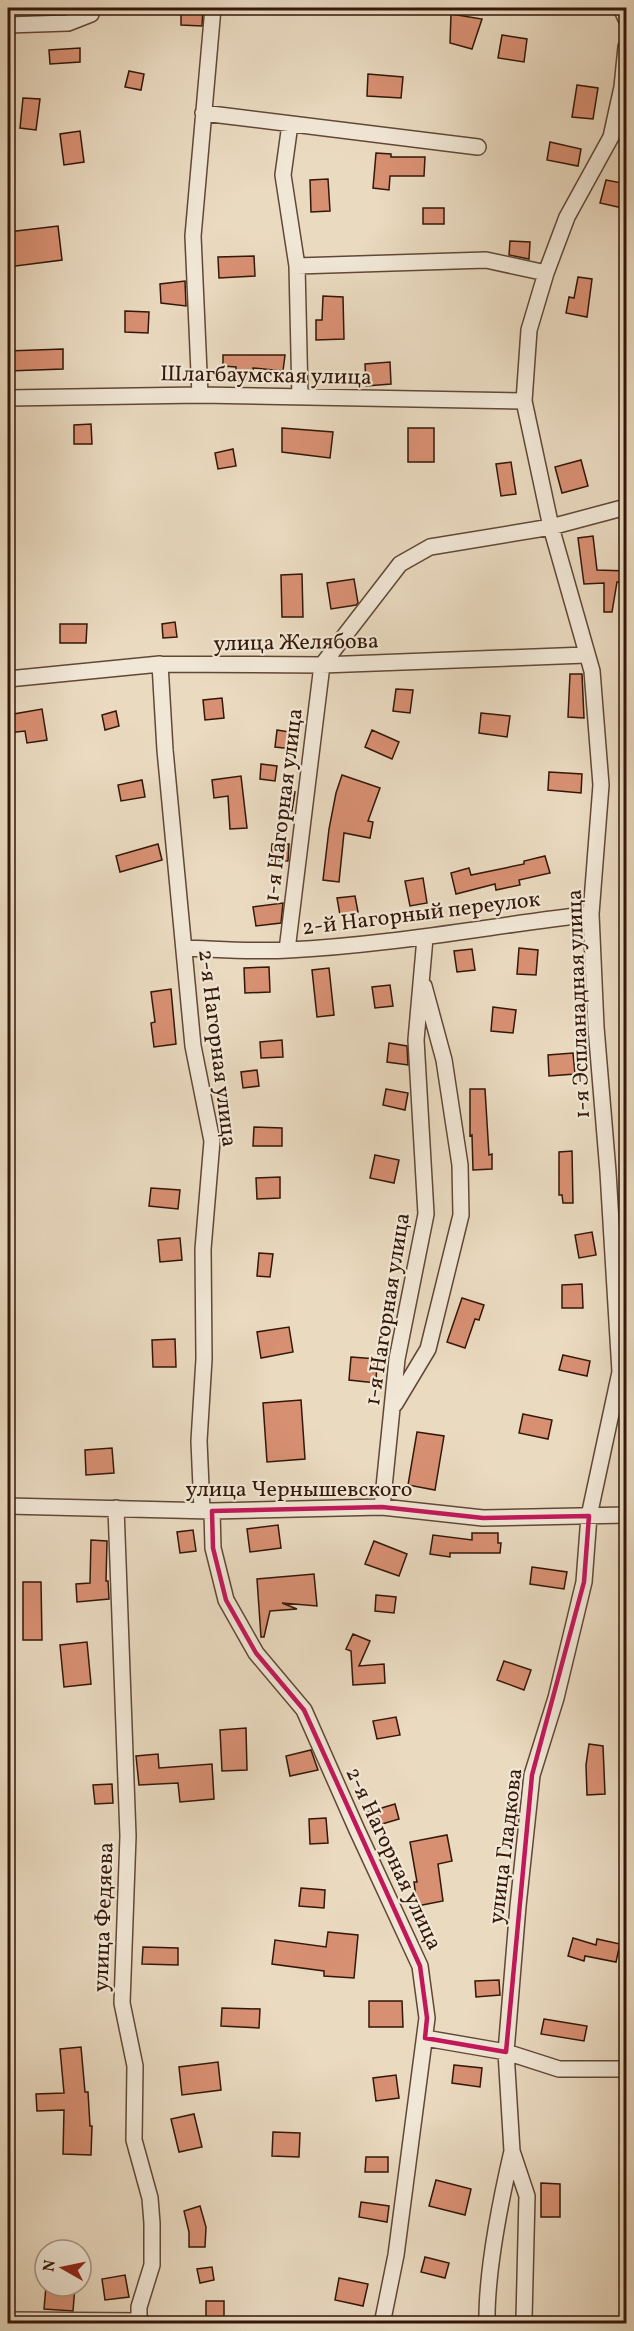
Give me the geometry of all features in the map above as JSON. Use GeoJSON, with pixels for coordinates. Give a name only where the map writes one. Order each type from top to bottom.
{"type":"FeatureCollection","features":[{"type":"Feature","properties":{"kind":"street"},"geometry":{"type":"LineString","coordinates":[[8,25],[68,23],[91,14],[92,8]]}},
{"type":"Feature","properties":{"kind":"street"},"geometry":{"type":"LineString","coordinates":[[200,395],[193,236],[213,8]]}},
{"type":"Feature","properties":{"kind":"street"},"geometry":{"type":"LineString","coordinates":[[621,8],[627,19]]}},
{"type":"Feature","properties":{"kind":"street","name":"1-я Эспланадная улица"},"geometry":{"type":"LineString","coordinates":[[589,1516],[620,1372],[608,1172],[596,1027],[591,914],[602,785],[592,671],[551,527],[524,401],[529,330],[546,273],[567,217],[611,137],[622,87],[627,47]]}},
{"type":"Feature","properties":{"kind":"street"},"geometry":{"type":"LineString","coordinates":[[203,113],[478,147]]}},
{"type":"Feature","properties":{"kind":"street"},"geometry":{"type":"LineString","coordinates":[[290,124],[283,174],[297,266],[300,397]]}},
{"type":"Feature","properties":{"kind":"street"},"geometry":{"type":"LineString","coordinates":[[297,266],[486,260],[546,273]]}},
{"type":"Feature","properties":{"kind":"street","name":"Шлагбаумская улица"},"geometry":{"type":"LineString","coordinates":[[8,398],[200,395],[524,401]]}},
{"type":"Feature","properties":{"kind":"street"},"geometry":{"type":"LineString","coordinates":[[322,665],[399,564],[430,547],[551,527],[627,507]]}},
{"type":"Feature","properties":{"kind":"street","name":"улица Желябова"},"geometry":{"type":"LineString","coordinates":[[8,679],[160,664],[322,665],[586,655]]}},
{"type":"Feature","properties":{"kind":"street","name":"2-я Нагорная улица"},"geometry":{"type":"LineString","coordinates":[[160,664],[165,750],[193,1046],[212,1141],[203,1249],[204,1359],[199,1441],[213,1548],[226,1600],[256,1653],[304,1710],[420,1966],[427,2018],[396,2255],[382,2324]]}},
{"type":"Feature","properties":{"kind":"street","name":"1-я Нагорная улица"},"geometry":{"type":"LineString","coordinates":[[287,950],[322,665]]}},
{"type":"Feature","properties":{"kind":"street","name":"2-й Нагорный переулок"},"geometry":{"type":"LineString","coordinates":[[184,948],[287,950],[425,938],[507,924],[591,914]]}},
{"type":"Feature","properties":{"kind":"street","name":"1-я Нагорная улица"},"geometry":{"type":"LineString","coordinates":[[382,1507],[397,1359],[426,1214],[416,1040],[425,938]]}},
{"type":"Feature","properties":{"kind":"street"},"geometry":{"type":"LineString","coordinates":[[392,1410],[428,1349],[461,1215],[460,1165],[444,1060],[422,976]]}},
{"type":"Feature","properties":{"kind":"street","name":"улица Чернышевского"},"geometry":{"type":"LineString","coordinates":[[8,1506],[207,1510],[382,1507],[483,1518],[627,1515]]}},
{"type":"Feature","properties":{"kind":"street","name":"улица Федяева"},"geometry":{"type":"LineString","coordinates":[[116,1509],[128,1836],[122,2003],[135,2066],[134,2140],[150,2198],[152,2233],[152,2265],[139,2307],[143,2322]]}},
{"type":"Feature","properties":{"kind":"street","name":"улица Гладкова"},"geometry":{"type":"LineString","coordinates":[[526,2324],[524,2319],[527,2196],[512,2151],[506,2052],[532,1775],[556,1698],[584,1582],[589,1516]]}},
{"type":"Feature","properties":{"kind":"street"},"geometry":{"type":"LineString","coordinates":[[425,2038],[506,2052],[559,2069],[627,2069]]}},
{"type":"Feature","properties":{"kind":"street","name":"улица Гладкова"},"geometry":{"type":"LineString","coordinates":[[487,2324],[488,2292],[502,2193],[512,2151]]}},
{"type":"Feature","properties":{"kind":"street"},"geometry":{"type":"LineString","coordinates":[[8,2320],[143,2322]]}},
{"type":"Feature","properties":{"kind":"highlighted area"},"geometry":{"type":"Polygon","coordinates":[[[382,1507],[483,1518],[589,1516],[584,1582],[532,1775],[506,2052],[425,2038],[427,2018],[420,1966],[304,1710],[256,1653],[226,1600],[213,1548],[212,1511],[382,1507]]]}},
{"type":"Feature","properties":{"kind":"building"},"geometry":{"type":"Polygon","coordinates":[[[181,8],[203,9],[202,26],[181,25],[181,8]]]}},
{"type":"Feature","properties":{"kind":"building"},"geometry":{"type":"Polygon","coordinates":[[[451,14],[482,19],[472,49],[450,43],[451,14]]]}},
{"type":"Feature","properties":{"kind":"building"},"geometry":{"type":"Polygon","coordinates":[[[502,35],[527,39],[524,62],[498,58],[502,35]]]}},
{"type":"Feature","properties":{"kind":"building"},"geometry":{"type":"Polygon","coordinates":[[[80,48],[80,62],[50,64],[49,50],[80,48]]]}},
{"type":"Feature","properties":{"kind":"building"},"geometry":{"type":"Polygon","coordinates":[[[129,71],[144,74],[141,90],[125,87],[129,71]]]}},
{"type":"Feature","properties":{"kind":"building"},"geometry":{"type":"Polygon","coordinates":[[[368,74],[403,77],[401,98],[367,96],[368,74]]]}},
{"type":"Feature","properties":{"kind":"building"},"geometry":{"type":"Polygon","coordinates":[[[577,85],[598,88],[593,119],[572,117],[577,85]]]}},
{"type":"Feature","properties":{"kind":"building"},"geometry":{"type":"Polygon","coordinates":[[[23,98],[40,99],[36,130],[20,128],[23,98]]]}},
{"type":"Feature","properties":{"kind":"building"},"geometry":{"type":"Polygon","coordinates":[[[80,131],[84,162],[64,165],[60,134],[80,131]]]}},
{"type":"Feature","properties":{"kind":"building"},"geometry":{"type":"Polygon","coordinates":[[[550,142],[581,149],[578,166],[547,160],[550,142]]]}},
{"type":"Feature","properties":{"kind":"building"},"geometry":{"type":"Polygon","coordinates":[[[376,153],[391,154],[391,157],[425,157],[424,176],[390,176],[389,190],[373,188],[376,153]]]}},
{"type":"Feature","properties":{"kind":"building"},"geometry":{"type":"Polygon","coordinates":[[[328,179],[330,211],[311,212],[310,180],[328,179]]]}},
{"type":"Feature","properties":{"kind":"building"},"geometry":{"type":"Polygon","coordinates":[[[606,180],[627,184],[627,209],[600,203],[606,180]]]}},
{"type":"Feature","properties":{"kind":"building"},"geometry":{"type":"Polygon","coordinates":[[[423,208],[444,208],[444,224],[423,224],[423,208]]]}},
{"type":"Feature","properties":{"kind":"building"},"geometry":{"type":"Polygon","coordinates":[[[58,226],[62,260],[8,267],[8,232],[58,226]]]}},
{"type":"Feature","properties":{"kind":"building"},"geometry":{"type":"Polygon","coordinates":[[[510,241],[530,242],[529,259],[509,255],[510,241]]]}},
{"type":"Feature","properties":{"kind":"building"},"geometry":{"type":"Polygon","coordinates":[[[254,256],[255,276],[219,278],[218,257],[254,256]]]}},
{"type":"Feature","properties":{"kind":"building"},"geometry":{"type":"Polygon","coordinates":[[[578,277],[592,279],[587,317],[566,313],[569,297],[574,298],[578,277]]]}},
{"type":"Feature","properties":{"kind":"building"},"geometry":{"type":"Polygon","coordinates":[[[185,281],[186,306],[161,303],[160,284],[185,281]]]}},
{"type":"Feature","properties":{"kind":"building"},"geometry":{"type":"Polygon","coordinates":[[[323,296],[343,297],[344,339],[316,340],[316,320],[322,320],[323,296]]]}},
{"type":"Feature","properties":{"kind":"building"},"geometry":{"type":"Polygon","coordinates":[[[125,311],[149,312],[148,333],[125,332],[125,311]]]}},
{"type":"Feature","properties":{"kind":"building"},"geometry":{"type":"Polygon","coordinates":[[[63,349],[63,369],[8,371],[8,351],[63,349]]]}},
{"type":"Feature","properties":{"kind":"building"},"geometry":{"type":"Polygon","coordinates":[[[223,355],[285,355],[283,371],[253,368],[254,380],[236,381],[236,367],[223,366],[223,355]]]}},
{"type":"Feature","properties":{"kind":"building"},"geometry":{"type":"Polygon","coordinates":[[[390,362],[391,384],[366,386],[365,364],[390,362]]]}},
{"type":"Feature","properties":{"kind":"building"},"geometry":{"type":"Polygon","coordinates":[[[91,424],[92,444],[74,444],[74,425],[91,424]]]}},
{"type":"Feature","properties":{"kind":"building"},"geometry":{"type":"Polygon","coordinates":[[[282,428],[333,432],[330,458],[282,452],[282,428]]]}},
{"type":"Feature","properties":{"kind":"building"},"geometry":{"type":"Polygon","coordinates":[[[408,428],[434,428],[434,462],[408,462],[408,428]]]}},
{"type":"Feature","properties":{"kind":"building"},"geometry":{"type":"Polygon","coordinates":[[[233,449],[236,466],[218,469],[215,453],[233,449]]]}},
{"type":"Feature","properties":{"kind":"building"},"geometry":{"type":"Polygon","coordinates":[[[581,460],[588,486],[562,493],[555,467],[581,460]]]}},
{"type":"Feature","properties":{"kind":"building"},"geometry":{"type":"Polygon","coordinates":[[[511,462],[516,494],[501,496],[496,464],[511,462]]]}},
{"type":"Feature","properties":{"kind":"building"},"geometry":{"type":"Polygon","coordinates":[[[593,536],[597,570],[627,571],[627,582],[617,582],[612,612],[604,612],[604,583],[584,584],[578,538],[593,536]]]}},
{"type":"Feature","properties":{"kind":"building"},"geometry":{"type":"Polygon","coordinates":[[[302,574],[303,617],[282,617],[281,575],[302,574]]]}},
{"type":"Feature","properties":{"kind":"building"},"geometry":{"type":"Polygon","coordinates":[[[354,579],[358,603],[331,609],[327,583],[354,579]]]}},
{"type":"Feature","properties":{"kind":"building"},"geometry":{"type":"Polygon","coordinates":[[[175,622],[177,637],[163,638],[162,624],[175,622]]]}},
{"type":"Feature","properties":{"kind":"building"},"geometry":{"type":"Polygon","coordinates":[[[60,624],[87,624],[86,643],[60,643],[60,624]]]}},
{"type":"Feature","properties":{"kind":"building"},"geometry":{"type":"Polygon","coordinates":[[[570,674],[582,674],[584,718],[568,717],[570,674]]]}},
{"type":"Feature","properties":{"kind":"building"},"geometry":{"type":"Polygon","coordinates":[[[396,689],[413,690],[410,713],[393,711],[396,689]]]}},
{"type":"Feature","properties":{"kind":"building"},"geometry":{"type":"Polygon","coordinates":[[[222,698],[224,718],[205,720],[203,700],[222,698]]]}},
{"type":"Feature","properties":{"kind":"building"},"geometry":{"type":"Polygon","coordinates":[[[42,709],[47,740],[27,743],[25,731],[8,733],[8,715],[42,709]]]}},
{"type":"Feature","properties":{"kind":"building"},"geometry":{"type":"Polygon","coordinates":[[[116,711],[119,726],[105,730],[102,715],[116,711]]]}},
{"type":"Feature","properties":{"kind":"building"},"geometry":{"type":"Polygon","coordinates":[[[481,713],[510,716],[507,737],[479,733],[481,713]]]}},
{"type":"Feature","properties":{"kind":"building"},"geometry":{"type":"Polygon","coordinates":[[[277,730],[296,733],[293,749],[275,747],[277,730]]]}},
{"type":"Feature","properties":{"kind":"building"},"geometry":{"type":"Polygon","coordinates":[[[372,730],[399,742],[392,759],[365,747],[372,730]]]}},
{"type":"Feature","properties":{"kind":"building"},"geometry":{"type":"Polygon","coordinates":[[[261,764],[277,766],[275,781],[260,779],[261,764]]]}},
{"type":"Feature","properties":{"kind":"building"},"geometry":{"type":"Polygon","coordinates":[[[549,772],[582,774],[581,793],[548,790],[549,772]]]}},
{"type":"Feature","properties":{"kind":"building"},"geometry":{"type":"Polygon","coordinates":[[[342,775],[380,788],[368,821],[373,822],[370,838],[344,833],[339,882],[323,880],[329,829],[342,775]]]}},
{"type":"Feature","properties":{"kind":"building"},"geometry":{"type":"Polygon","coordinates":[[[241,776],[247,828],[230,829],[228,796],[214,798],[212,780],[241,776]]]}},
{"type":"Feature","properties":{"kind":"building"},"geometry":{"type":"Polygon","coordinates":[[[142,780],[145,797],[121,801],[118,785],[142,780]]]}},
{"type":"Feature","properties":{"kind":"building"},"geometry":{"type":"Polygon","coordinates":[[[282,790],[295,792],[292,811],[279,809],[282,790]]]}},
{"type":"Feature","properties":{"kind":"building"},"geometry":{"type":"Polygon","coordinates":[[[158,844],[162,860],[120,872],[116,856],[158,844]]]}},
{"type":"Feature","properties":{"kind":"building"},"geometry":{"type":"Polygon","coordinates":[[[272,844],[289,844],[288,861],[271,860],[272,844]]]}},
{"type":"Feature","properties":{"kind":"building"},"geometry":{"type":"Polygon","coordinates":[[[545,856],[550,873],[519,880],[520,885],[496,890],[495,884],[456,894],[451,873],[469,868],[471,875],[524,864],[524,861],[545,856]]]}},
{"type":"Feature","properties":{"kind":"building"},"geometry":{"type":"Polygon","coordinates":[[[423,878],[427,903],[410,906],[405,881],[423,878]]]}},
{"type":"Feature","properties":{"kind":"building"},"geometry":{"type":"Polygon","coordinates":[[[355,896],[358,912],[340,915],[337,898],[355,896]]]}},
{"type":"Feature","properties":{"kind":"building"},"geometry":{"type":"Polygon","coordinates":[[[283,903],[281,923],[256,926],[253,907],[283,903]]]}},
{"type":"Feature","properties":{"kind":"building"},"geometry":{"type":"Polygon","coordinates":[[[519,948],[538,950],[536,975],[517,974],[519,948]]]}},
{"type":"Feature","properties":{"kind":"building"},"geometry":{"type":"Polygon","coordinates":[[[472,949],[475,970],[457,972],[454,951],[472,949]]]}},
{"type":"Feature","properties":{"kind":"building"},"geometry":{"type":"Polygon","coordinates":[[[269,967],[270,992],[245,993],[244,968],[269,967]]]}},
{"type":"Feature","properties":{"kind":"building"},"geometry":{"type":"Polygon","coordinates":[[[329,968],[334,1015],[317,1017],[312,970],[329,968]]]}},
{"type":"Feature","properties":{"kind":"building"},"geometry":{"type":"Polygon","coordinates":[[[390,985],[393,1006],[375,1008],[372,987],[390,985]]]}},
{"type":"Feature","properties":{"kind":"building"},"geometry":{"type":"Polygon","coordinates":[[[171,989],[176,1044],[154,1047],[151,1023],[155,1022],[151,992],[171,989]]]}},
{"type":"Feature","properties":{"kind":"building"},"geometry":{"type":"Polygon","coordinates":[[[493,1007],[516,1010],[513,1033],[491,1031],[493,1007]]]}},
{"type":"Feature","properties":{"kind":"building"},"geometry":{"type":"Polygon","coordinates":[[[282,1040],[283,1057],[261,1058],[260,1042],[282,1040]]]}},
{"type":"Feature","properties":{"kind":"building"},"geometry":{"type":"Polygon","coordinates":[[[389,1043],[407,1046],[408,1065],[387,1062],[389,1043]]]}},
{"type":"Feature","properties":{"kind":"building"},"geometry":{"type":"Polygon","coordinates":[[[573,1053],[575,1074],[549,1076],[548,1055],[573,1053]]]}},
{"type":"Feature","properties":{"kind":"building"},"geometry":{"type":"Polygon","coordinates":[[[257,1070],[259,1086],[243,1088],[241,1072],[257,1070]]]}},
{"type":"Feature","properties":{"kind":"building"},"geometry":{"type":"Polygon","coordinates":[[[386,1089],[408,1093],[405,1110],[383,1105],[386,1089]]]}},
{"type":"Feature","properties":{"kind":"building"},"geometry":{"type":"Polygon","coordinates":[[[470,1089],[485,1089],[492,1169],[473,1170],[470,1089]]]}},
{"type":"Feature","properties":{"kind":"building"},"geometry":{"type":"Polygon","coordinates":[[[254,1127],[282,1128],[282,1146],[253,1146],[254,1127]]]}},
{"type":"Feature","properties":{"kind":"building"},"geometry":{"type":"Polygon","coordinates":[[[572,1151],[573,1203],[563,1203],[562,1195],[559,1195],[559,1152],[572,1151]]]}},
{"type":"Feature","properties":{"kind":"building"},"geometry":{"type":"Polygon","coordinates":[[[375,1155],[399,1160],[394,1183],[370,1178],[375,1155]]]}},
{"type":"Feature","properties":{"kind":"building"},"geometry":{"type":"Polygon","coordinates":[[[280,1177],[280,1198],[257,1199],[256,1178],[280,1177]]]}},
{"type":"Feature","properties":{"kind":"building"},"geometry":{"type":"Polygon","coordinates":[[[151,1188],[180,1190],[178,1209],[149,1206],[151,1188]]]}},
{"type":"Feature","properties":{"kind":"building"},"geometry":{"type":"Polygon","coordinates":[[[592,1232],[596,1255],[579,1258],[575,1235],[592,1232]]]}},
{"type":"Feature","properties":{"kind":"building"},"geometry":{"type":"Polygon","coordinates":[[[180,1238],[182,1260],[160,1262],[158,1240],[180,1238]]]}},
{"type":"Feature","properties":{"kind":"building"},"geometry":{"type":"Polygon","coordinates":[[[259,1253],[273,1254],[270,1277],[257,1276],[259,1253]]]}},
{"type":"Feature","properties":{"kind":"building"},"geometry":{"type":"Polygon","coordinates":[[[582,1284],[583,1308],[562,1308],[562,1285],[582,1284]]]}},
{"type":"Feature","properties":{"kind":"building"},"geometry":{"type":"Polygon","coordinates":[[[462,1298],[484,1305],[479,1320],[475,1319],[465,1348],[447,1342],[462,1298]]]}},
{"type":"Feature","properties":{"kind":"building"},"geometry":{"type":"Polygon","coordinates":[[[289,1327],[293,1352],[261,1358],[257,1332],[289,1327]]]}},
{"type":"Feature","properties":{"kind":"building"},"geometry":{"type":"Polygon","coordinates":[[[175,1339],[176,1367],[153,1367],[152,1340],[175,1339]]]}},
{"type":"Feature","properties":{"kind":"building"},"geometry":{"type":"Polygon","coordinates":[[[563,1355],[590,1361],[587,1376],[559,1370],[563,1355]]]}},
{"type":"Feature","properties":{"kind":"building"},"geometry":{"type":"Polygon","coordinates":[[[351,1357],[377,1359],[376,1383],[349,1380],[351,1357]]]}},
{"type":"Feature","properties":{"kind":"building"},"geometry":{"type":"Polygon","coordinates":[[[301,1400],[305,1459],[267,1462],[263,1403],[301,1400]]]}},
{"type":"Feature","properties":{"kind":"building"},"geometry":{"type":"Polygon","coordinates":[[[523,1414],[552,1420],[548,1439],[519,1433],[523,1414]]]}},
{"type":"Feature","properties":{"kind":"building"},"geometry":{"type":"Polygon","coordinates":[[[417,1432],[444,1436],[435,1490],[408,1485],[417,1432]]]}},
{"type":"Feature","properties":{"kind":"building"},"geometry":{"type":"Polygon","coordinates":[[[112,1448],[114,1473],[86,1475],[85,1450],[112,1448]]]}},
{"type":"Feature","properties":{"kind":"building"},"geometry":{"type":"Polygon","coordinates":[[[278,1525],[281,1548],[250,1552],[247,1529],[278,1525]]]}},
{"type":"Feature","properties":{"kind":"building"},"geometry":{"type":"Polygon","coordinates":[[[193,1530],[196,1551],[180,1553],[177,1532],[193,1530]]]}},
{"type":"Feature","properties":{"kind":"building"},"geometry":{"type":"Polygon","coordinates":[[[472,1533],[498,1533],[498,1543],[501,1543],[500,1553],[450,1553],[450,1557],[430,1554],[433,1535],[472,1540],[472,1533]]]}},
{"type":"Feature","properties":{"kind":"building"},"geometry":{"type":"Polygon","coordinates":[[[91,1540],[107,1541],[106,1581],[108,1581],[109,1599],[77,1602],[76,1584],[90,1583],[91,1540]]]}},
{"type":"Feature","properties":{"kind":"building"},"geometry":{"type":"Polygon","coordinates":[[[374,1541],[407,1554],[399,1576],[365,1564],[374,1541]]]}},
{"type":"Feature","properties":{"kind":"building"},"geometry":{"type":"Polygon","coordinates":[[[532,1567],[567,1572],[564,1589],[530,1584],[532,1567]]]}},
{"type":"Feature","properties":{"kind":"building"},"geometry":{"type":"Polygon","coordinates":[[[314,1574],[317,1606],[282,1603],[297,1609],[270,1611],[264,1637],[261,1637],[257,1579],[314,1574]]]}},
{"type":"Feature","properties":{"kind":"building"},"geometry":{"type":"Polygon","coordinates":[[[23,1582],[41,1582],[42,1640],[23,1640],[23,1582]]]}},
{"type":"Feature","properties":{"kind":"building"},"geometry":{"type":"Polygon","coordinates":[[[376,1595],[396,1597],[394,1613],[375,1611],[376,1595]]]}},
{"type":"Feature","properties":{"kind":"building"},"geometry":{"type":"Polygon","coordinates":[[[353,1634],[370,1641],[359,1666],[384,1664],[385,1683],[353,1685],[351,1651],[346,1649],[353,1634]]]}},
{"type":"Feature","properties":{"kind":"building"},"geometry":{"type":"Polygon","coordinates":[[[87,1642],[91,1684],[64,1687],[60,1645],[87,1642]]]}},
{"type":"Feature","properties":{"kind":"building"},"geometry":{"type":"Polygon","coordinates":[[[504,1661],[531,1670],[524,1690],[497,1680],[504,1661]]]}},
{"type":"Feature","properties":{"kind":"building"},"geometry":{"type":"Polygon","coordinates":[[[396,1717],[400,1735],[377,1739],[373,1721],[396,1717]]]}},
{"type":"Feature","properties":{"kind":"building"},"geometry":{"type":"Polygon","coordinates":[[[246,1728],[247,1770],[222,1771],[220,1730],[246,1728]]]}},
{"type":"Feature","properties":{"kind":"building"},"geometry":{"type":"Polygon","coordinates":[[[589,1744],[603,1746],[605,1794],[587,1795],[586,1765],[589,1744]]]}},
{"type":"Feature","properties":{"kind":"building"},"geometry":{"type":"Polygon","coordinates":[[[311,1750],[318,1770],[290,1776],[286,1756],[311,1750]]]}},
{"type":"Feature","properties":{"kind":"building"},"geometry":{"type":"Polygon","coordinates":[[[158,1754],[159,1768],[212,1764],[214,1799],[180,1802],[178,1783],[139,1785],[136,1756],[158,1754]]]}},
{"type":"Feature","properties":{"kind":"building"},"geometry":{"type":"Polygon","coordinates":[[[112,1784],[113,1803],[95,1804],[93,1785],[112,1784]]]}},
{"type":"Feature","properties":{"kind":"building"},"geometry":{"type":"Polygon","coordinates":[[[395,1804],[399,1819],[372,1827],[368,1812],[395,1804]]]}},
{"type":"Feature","properties":{"kind":"building"},"geometry":{"type":"Polygon","coordinates":[[[326,1818],[328,1843],[310,1844],[309,1819],[326,1818]]]}},
{"type":"Feature","properties":{"kind":"building"},"geometry":{"type":"Polygon","coordinates":[[[447,1835],[452,1861],[438,1864],[443,1901],[417,1906],[414,1882],[417,1882],[410,1842],[447,1835]]]}},
{"type":"Feature","properties":{"kind":"building"},"geometry":{"type":"Polygon","coordinates":[[[301,1888],[325,1890],[324,1908],[299,1906],[301,1888]]]}},
{"type":"Feature","properties":{"kind":"building"},"geometry":{"type":"Polygon","coordinates":[[[328,1932],[358,1935],[354,1978],[324,1976],[324,1971],[272,1964],[275,1940],[326,1947],[328,1932]]]}},
{"type":"Feature","properties":{"kind":"building"},"geometry":{"type":"Polygon","coordinates":[[[573,1938],[596,1945],[597,1939],[620,1944],[616,1962],[585,1956],[584,1961],[568,1956],[573,1938]]]}},
{"type":"Feature","properties":{"kind":"building"},"geometry":{"type":"Polygon","coordinates":[[[143,1947],[178,1948],[178,1965],[142,1964],[143,1947]]]}},
{"type":"Feature","properties":{"kind":"building"},"geometry":{"type":"Polygon","coordinates":[[[499,1980],[500,1995],[476,1997],[475,1981],[499,1980]]]}},
{"type":"Feature","properties":{"kind":"building"},"geometry":{"type":"Polygon","coordinates":[[[369,2001],[402,2001],[403,2027],[369,2027],[369,2001]]]}},
{"type":"Feature","properties":{"kind":"building"},"geometry":{"type":"Polygon","coordinates":[[[222,2008],[260,2009],[259,2028],[221,2026],[222,2008]]]}},
{"type":"Feature","properties":{"kind":"building"},"geometry":{"type":"Polygon","coordinates":[[[544,2019],[587,2026],[584,2041],[541,2034],[544,2019]]]}},
{"type":"Feature","properties":{"kind":"building"},"geometry":{"type":"Polygon","coordinates":[[[81,2047],[85,2092],[88,2092],[90,2126],[92,2126],[91,2155],[63,2154],[64,2110],[37,2111],[36,2094],[64,2093],[60,2049],[81,2047]]]}},
{"type":"Feature","properties":{"kind":"building"},"geometry":{"type":"Polygon","coordinates":[[[218,2062],[221,2090],[182,2095],[179,2067],[218,2062]]]}},
{"type":"Feature","properties":{"kind":"building"},"geometry":{"type":"Polygon","coordinates":[[[454,2065],[482,2068],[480,2087],[452,2083],[454,2065]]]}},
{"type":"Feature","properties":{"kind":"building"},"geometry":{"type":"Polygon","coordinates":[[[396,2075],[399,2098],[376,2101],[373,2078],[396,2075]]]}},
{"type":"Feature","properties":{"kind":"building"},"geometry":{"type":"Polygon","coordinates":[[[194,2114],[202,2147],[179,2152],[171,2119],[194,2114]]]}},
{"type":"Feature","properties":{"kind":"building"},"geometry":{"type":"Polygon","coordinates":[[[273,2132],[300,2133],[299,2157],[272,2156],[273,2132]]]}},
{"type":"Feature","properties":{"kind":"building"},"geometry":{"type":"Polygon","coordinates":[[[366,2157],[388,2157],[388,2172],[365,2172],[366,2157]]]}},
{"type":"Feature","properties":{"kind":"building"},"geometry":{"type":"Polygon","coordinates":[[[436,2180],[471,2189],[465,2215],[429,2206],[436,2180]]]}},
{"type":"Feature","properties":{"kind":"building"},"geometry":{"type":"Polygon","coordinates":[[[541,2183],[560,2184],[560,2217],[541,2217],[541,2183]]]}},
{"type":"Feature","properties":{"kind":"building"},"geometry":{"type":"Polygon","coordinates":[[[361,2202],[389,2206],[387,2222],[359,2217],[361,2202]]]}},
{"type":"Feature","properties":{"kind":"building"},"geometry":{"type":"Polygon","coordinates":[[[200,2206],[206,2227],[205,2247],[189,2247],[189,2232],[184,2211],[200,2206]]]}},
{"type":"Feature","properties":{"kind":"building"},"geometry":{"type":"Polygon","coordinates":[[[425,2257],[449,2263],[445,2278],[421,2272],[425,2257]]]}},
{"type":"Feature","properties":{"kind":"building"},"geometry":{"type":"Polygon","coordinates":[[[212,2267],[214,2280],[200,2283],[197,2269],[212,2267]]]}},
{"type":"Feature","properties":{"kind":"building"},"geometry":{"type":"Polygon","coordinates":[[[125,2275],[129,2297],[105,2300],[102,2279],[125,2275]]]}},
{"type":"Feature","properties":{"kind":"building"},"geometry":{"type":"Polygon","coordinates":[[[339,2278],[368,2284],[363,2306],[335,2300],[339,2278]]]}},
{"type":"Feature","properties":{"kind":"building"},"geometry":{"type":"Polygon","coordinates":[[[45,2298],[74,2298],[73,2311],[44,2309],[45,2298]]]}},
{"type":"Feature","properties":{"kind":"building"},"geometry":{"type":"Polygon","coordinates":[[[206,2301],[224,2301],[224,2324],[206,2324],[206,2301]]]}}]}
